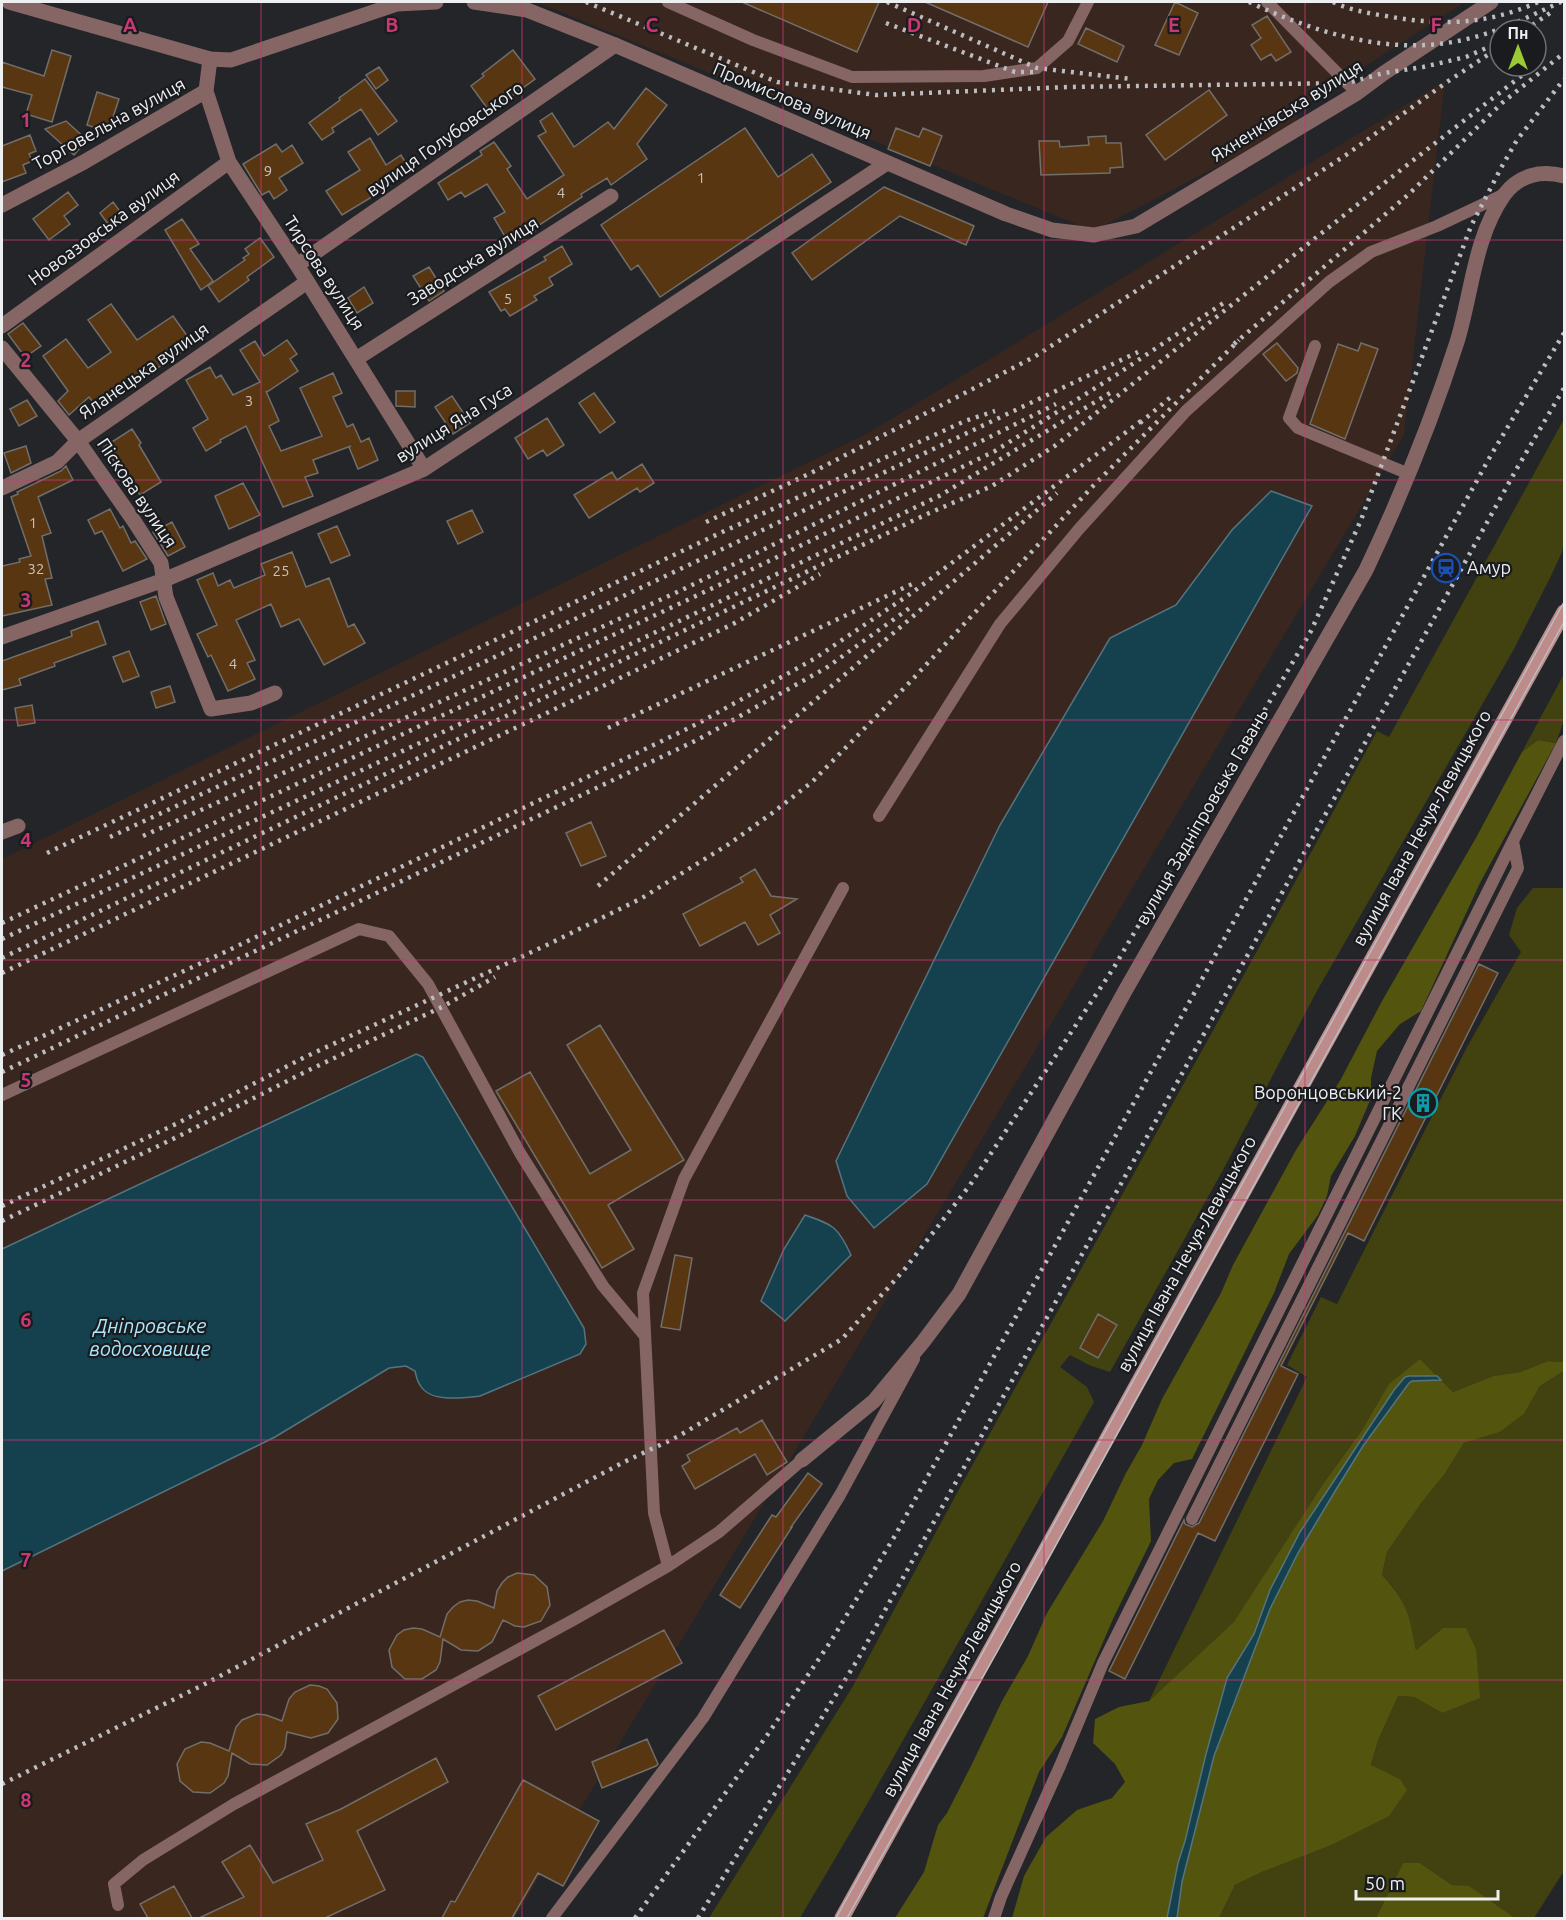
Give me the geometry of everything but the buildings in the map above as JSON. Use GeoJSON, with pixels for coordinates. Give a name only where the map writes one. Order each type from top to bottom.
{"type":"FeatureCollection","features":[{"type":"Feature","properties":{"kind":"main road","name":"вулиця Івана Нечуя-Левицького"},"geometry":{"type":"LineString","coordinates":[[842,1918],[1564,612]]}},
{"type":"Feature","properties":{"kind":"street"},"geometry":{"type":"LineString","coordinates":[[9,2],[210,59],[231,60],[397,4],[436,2]]}},
{"type":"Feature","properties":{"kind":"street","name":"Промислова вулиця"},"geometry":{"type":"LineString","coordinates":[[474,2],[527,10],[615,45],[1006,214],[1052,230],[1094,235]]}},
{"type":"Feature","properties":{"kind":"street","name":"Яхненківська вулиця"},"geometry":{"type":"LineString","coordinates":[[1094,235],[1136,226],[1357,93],[1491,2]]}},
{"type":"Feature","properties":{"kind":"street","name":"вулиця Голубовського"},"geometry":{"type":"LineString","coordinates":[[297,265],[615,45]]}},
{"type":"Feature","properties":{"kind":"street","name":"Торговельна вулиця"},"geometry":{"type":"LineString","coordinates":[[2,205],[84,162],[206,92],[210,59]]}},
{"type":"Feature","properties":{"kind":"street","name":"Тирсова вулиця"},"geometry":{"type":"LineString","coordinates":[[206,92],[229,162],[297,265],[424,470]]}},
{"type":"Feature","properties":{"kind":"street","name":"Новоазовська вулиця"},"geometry":{"type":"LineString","coordinates":[[2,326],[229,162]]}},
{"type":"Feature","properties":{"kind":"street","name":"вулиця Яна Гуса"},"geometry":{"type":"LineString","coordinates":[[2,637],[164,580],[424,470],[887,163]]}},
{"type":"Feature","properties":{"kind":"street","name":"вулиця Задніпровська Гавань"},"geometry":{"type":"LineString","coordinates":[[802,1460],[874,1401],[959,1294],[1125,991],[1366,570],[1400,497],[1457,339],[1473,271],[1490,221],[1505,194],[1520,180],[1529,175],[1554,173],[1564,176]]}},
{"type":"Feature","properties":{"kind":"street","name":"Заводська вулиця"},"geometry":{"type":"LineString","coordinates":[[356,359],[611,196]]}},
{"type":"Feature","properties":{"kind":"street","name":"Яланецька вулиця"},"geometry":{"type":"LineString","coordinates":[[2,488],[57,462],[78,441],[307,282]]}},
{"type":"Feature","properties":{"kind":"street","name":"Піскова вулиця"},"geometry":{"type":"LineString","coordinates":[[2,348],[78,441],[134,520],[161,563],[166,597],[211,709],[250,703],[275,693]]}},
{"type":"Feature","properties":{"kind":"street"},"geometry":{"type":"LineString","coordinates":[[2,832],[18,826]]}},
{"type":"Feature","properties":{"kind":"lane"},"geometry":{"type":"LineString","coordinates":[[668,2],[753,40],[852,77],[984,76],[1036,68],[1068,41],[1088,2]]}},
{"type":"Feature","properties":{"kind":"lane"},"geometry":{"type":"LineString","coordinates":[[1267,2],[1357,93]]}},
{"type":"Feature","properties":{"kind":"lane"},"geometry":{"type":"LineString","coordinates":[[879,816],[1000,624],[1079,529],[1186,411],[1329,282],[1371,252],[1437,226],[1505,194]]}},
{"type":"Feature","properties":{"kind":"lane"},"geometry":{"type":"LineString","coordinates":[[1315,346],[1289,418],[1298,428],[1409,474]]}},
{"type":"Feature","properties":{"kind":"lane"},"geometry":{"type":"LineString","coordinates":[[994,1918],[1001,1897],[1103,1663],[1564,741]]}},
{"type":"Feature","properties":{"kind":"lane"},"geometry":{"type":"LineString","coordinates":[[1192,1519],[1518,868],[1513,841]]}},
{"type":"Feature","properties":{"kind":"lane"},"geometry":{"type":"LineString","coordinates":[[668,1566],[654,1513],[643,1293],[684,1179],[843,888]]}},
{"type":"Feature","properties":{"kind":"lane"},"geometry":{"type":"LineString","coordinates":[[2,1095],[358,929],[389,936],[428,984],[520,1153],[603,1286],[644,1335]]}},
{"type":"Feature","properties":{"kind":"lane"},"geometry":{"type":"LineString","coordinates":[[552,1918],[703,1718],[840,1495],[923,1342]]}},
{"type":"Feature","properties":{"kind":"lane"},"geometry":{"type":"LineString","coordinates":[[118,1905],[114,1884],[143,1860],[234,1804],[668,1566],[719,1532],[802,1460]]}},
{"type":"Feature","properties":{"kind":"shaded area"},"geometry":{"type":"Polygon","coordinates":[[[537,2],[1465,2],[1297,110],[1296,126],[1093,231],[537,2]]]}},
{"type":"Feature","properties":{"kind":"shaded area"},"geometry":{"type":"Polygon","coordinates":[[[1445,81],[1404,435],[515,1918],[2,1918],[2,1571],[275,1437],[389,1368],[406,1366],[415,1371],[420,1385],[430,1395],[463,1398],[480,1396],[579,1354],[586,1344],[584,1328],[423,1057],[419,1054],[395,1062],[2,1249],[2,859],[870,432],[1445,81]]]}},
{"type":"Feature","properties":{"kind":"shaded area"},"geometry":{"type":"Polygon","coordinates":[[[1564,419],[1564,541],[1562,552],[1551,576],[1513,651],[1318,989],[1223,1170],[1110,1372],[1070,1355],[1060,1367],[1087,1387],[1094,1402],[862,1813],[800,1918],[709,1918],[853,1686],[1377,731],[1389,737],[1564,419]]]}},
{"type":"Feature","properties":{"kind":"shaded area"},"geometry":{"type":"Polygon","coordinates":[[[1564,674],[1564,720],[1556,743],[1538,740],[1522,752],[1564,674]]]}},
{"type":"Feature","properties":{"kind":"shaded area"},"geometry":{"type":"Polygon","coordinates":[[[1538,740],[1556,743],[1480,883],[1421,1011],[1400,1024],[1377,1051],[1371,1078],[1371,1098],[1355,1136],[1331,1176],[1327,1196],[1318,1215],[1289,1254],[1274,1293],[1192,1459],[1174,1463],[1158,1480],[1149,1499],[1151,1541],[1113,1619],[1062,1737],[1039,1772],[983,1918],[895,1918],[924,1872],[938,1825],[947,1813],[1002,1701],[1028,1656],[1047,1613],[1103,1521],[1142,1445],[1162,1399],[1221,1293],[1233,1265],[1296,1150],[1341,1079],[1382,1001],[1477,836],[1522,752],[1538,740]]]}},
{"type":"Feature","properties":{"kind":"shaded area"},"geometry":{"type":"Polygon","coordinates":[[[1533,888],[1564,888],[1564,1362],[1548,1361],[1520,1372],[1493,1376],[1453,1392],[1420,1359],[1390,1384],[1235,1622],[1149,1701],[1307,1377],[1287,1365],[1321,1297],[1337,1304],[1467,1047],[1521,952],[1509,935],[1517,908],[1533,888]]]}},
{"type":"Feature","properties":{"kind":"shaded area"},"geometry":{"type":"Polygon","coordinates":[[[1420,1359],[1453,1392],[1493,1376],[1520,1372],[1548,1361],[1564,1362],[1564,1371],[1540,1386],[1524,1414],[1500,1432],[1464,1443],[1444,1475],[1387,1552],[1382,1575],[1397,1593],[1406,1610],[1416,1650],[1443,1628],[1466,1628],[1476,1649],[1480,1698],[1442,1713],[1414,1697],[1398,1696],[1378,1741],[1371,1765],[1400,1779],[1407,1790],[1389,1816],[1331,1845],[1235,1885],[1219,1918],[1012,1918],[1024,1876],[1046,1837],[1077,1810],[1112,1798],[1125,1782],[1115,1764],[1093,1743],[1095,1719],[1119,1707],[1149,1701],[1234,1622],[1323,1484],[1362,1430],[1389,1384],[1420,1359]]]}},
{"type":"Feature","properties":{"kind":"shaded area"},"geometry":{"type":"Polygon","coordinates":[[[1564,1371],[1564,1871],[1534,1918],[1515,1918],[1469,1887],[1452,1885],[1420,1863],[1403,1863],[1376,1918],[1219,1918],[1235,1885],[1264,1871],[1400,1779],[1371,1766],[1378,1741],[1398,1696],[1414,1697],[1442,1713],[1443,1628],[1416,1650],[1406,1610],[1397,1593],[1382,1575],[1387,1552],[1444,1475],[1464,1443],[1500,1432],[1524,1414],[1540,1386],[1564,1371]]]}},
{"type":"Feature","properties":{"kind":"shaded area"},"geometry":{"type":"Polygon","coordinates":[[[1403,1863],[1420,1863],[1452,1885],[1469,1886],[1515,1918],[1376,1918],[1403,1863]]]}},
{"type":"Feature","properties":{"kind":"water"},"geometry":{"type":"Polygon","coordinates":[[[1271,491],[1312,506],[927,1184],[874,1228],[847,1196],[836,1161],[1000,825],[1110,638],[1176,605],[1232,530],[1271,491]]]}},
{"type":"Feature","properties":{"kind":"water","name":"Дніпровське водосховище"},"geometry":{"type":"Polygon","coordinates":[[[416,1054],[423,1057],[584,1328],[586,1344],[580,1354],[480,1396],[464,1398],[431,1395],[420,1385],[415,1371],[406,1366],[389,1368],[275,1437],[2,1571],[2,1249],[416,1054]]]}},
{"type":"Feature","properties":{"kind":"water"},"geometry":{"type":"Polygon","coordinates":[[[805,1215],[834,1228],[851,1255],[785,1321],[761,1301],[784,1249],[805,1215]]]}},
{"type":"Feature","properties":{"kind":"water"},"geometry":{"type":"Polygon","coordinates":[[[1437,1376],[1441,1380],[1409,1383],[1363,1446],[1298,1553],[1270,1609],[1214,1756],[1182,1882],[1177,1918],[1167,1918],[1178,1863],[1227,1678],[1254,1634],[1270,1590],[1300,1532],[1394,1390],[1405,1377],[1437,1376]]]}},
{"type":"Feature","properties":{"kind":"tram line"},"geometry":{"type":"LineString","coordinates":[[836,1918],[1564,602]]}},
{"type":"Feature","properties":{"kind":"tram line"},"geometry":{"type":"LineString","coordinates":[[847,1918],[1003,1641],[1564,622]]}},
{"type":"Feature","properties":{"kind":"railway"},"geometry":{"type":"LineString","coordinates":[[586,2],[777,82],[876,95],[1067,87],[1347,83],[1384,73],[1466,57],[1488,47]]}},
{"type":"Feature","properties":{"kind":"railway"},"geometry":{"type":"LineString","coordinates":[[887,2],[1037,68],[1131,79]]}},
{"type":"Feature","properties":{"kind":"railway"},"geometry":{"type":"LineString","coordinates":[[1249,2],[1275,14],[1330,33],[1358,40],[1414,45],[1443,44],[1483,35],[1561,2]]}},
{"type":"Feature","properties":{"kind":"railway"},"geometry":{"type":"LineString","coordinates":[[1333,2],[1372,14],[1445,22],[1482,19],[1519,10],[1538,2]]}},
{"type":"Feature","properties":{"kind":"railway"},"geometry":{"type":"LineString","coordinates":[[1543,18],[1550,13]]}},
{"type":"Feature","properties":{"kind":"railway"},"geometry":{"type":"LineString","coordinates":[[886,23],[1015,72],[1039,72]]}},
{"type":"Feature","properties":{"kind":"railway"},"geometry":{"type":"LineString","coordinates":[[1234,344],[1409,194],[1502,103],[1564,53]]}},
{"type":"Feature","properties":{"kind":"railway"},"geometry":{"type":"LineString","coordinates":[[706,522],[811,473],[1034,357],[1346,155],[1488,55]]}},
{"type":"Feature","properties":{"kind":"railway"},"geometry":{"type":"LineString","coordinates":[[2,958],[927,514],[992,486],[1056,445],[1519,78]]}},
{"type":"Feature","properties":{"kind":"railway"},"geometry":{"type":"LineString","coordinates":[[2,1784],[203,1685],[624,1462],[677,1437],[842,1339],[904,1270],[970,1185],[1113,969],[1311,631],[1361,520],[1471,226],[1517,140],[1564,79]]}},
{"type":"Feature","properties":{"kind":"railway"},"geometry":{"type":"LineString","coordinates":[[2,923],[734,578],[995,451],[1116,375],[1225,302]]}},
{"type":"Feature","properties":{"kind":"railway"},"geometry":{"type":"LineString","coordinates":[[635,1918],[768,1734],[831,1641],[896,1534],[1491,455],[1564,333]]}},
{"type":"Feature","properties":{"kind":"railway"},"geometry":{"type":"LineString","coordinates":[[2,1206],[178,1123],[305,1057],[549,944],[642,898],[729,844],[812,782],[910,682],[1093,486],[1239,340]]}},
{"type":"Feature","properties":{"kind":"railway"},"geometry":{"type":"LineString","coordinates":[[110,837],[1138,352]]}},
{"type":"Feature","properties":{"kind":"railway"},"geometry":{"type":"LineString","coordinates":[[698,1918],[858,1659],[1516,470],[1564,388]]}},
{"type":"Feature","properties":{"kind":"railway"},"geometry":{"type":"LineString","coordinates":[[2,939],[671,625],[939,496],[1110,393]]}},
{"type":"Feature","properties":{"kind":"railway"},"geometry":{"type":"LineString","coordinates":[[1140,423],[1172,396]]}},
{"type":"Feature","properties":{"kind":"railway"},"geometry":{"type":"LineString","coordinates":[[143,836],[686,588],[1056,404]]}},
{"type":"Feature","properties":{"kind":"railway"},"geometry":{"type":"LineString","coordinates":[[47,853],[718,534],[965,421],[995,411]]}},
{"type":"Feature","properties":{"kind":"railway"},"geometry":{"type":"LineString","coordinates":[[2,1055],[225,952],[697,724],[814,659],[913,592],[1145,418]]}},
{"type":"Feature","properties":{"kind":"railway"},"geometry":{"type":"LineString","coordinates":[[598,886],[1057,493]]}},
{"type":"Feature","properties":{"kind":"railway"},"geometry":{"type":"LineString","coordinates":[[2,973],[733,624],[820,574]]}},
{"type":"Feature","properties":{"kind":"railway"},"geometry":{"type":"LineString","coordinates":[[608,728],[912,584]]}},
{"type":"Feature","properties":{"kind":"railway"},"geometry":{"type":"LineString","coordinates":[[2,1072],[699,739],[826,668],[911,607]]}},
{"type":"Feature","properties":{"kind":"railway"},"geometry":{"type":"LineString","coordinates":[[2,1221],[442,1007],[495,977]]}},
{"type":"Feature","properties":{"kind":"place","name":"Амур"},"geometry":{"type":"Point","coordinates":[1446,568]}},
{"type":"Feature","properties":{"kind":"place","name":"Воронцовський-2 ГК"},"geometry":{"type":"Point","coordinates":[1423,1103]}}]}
